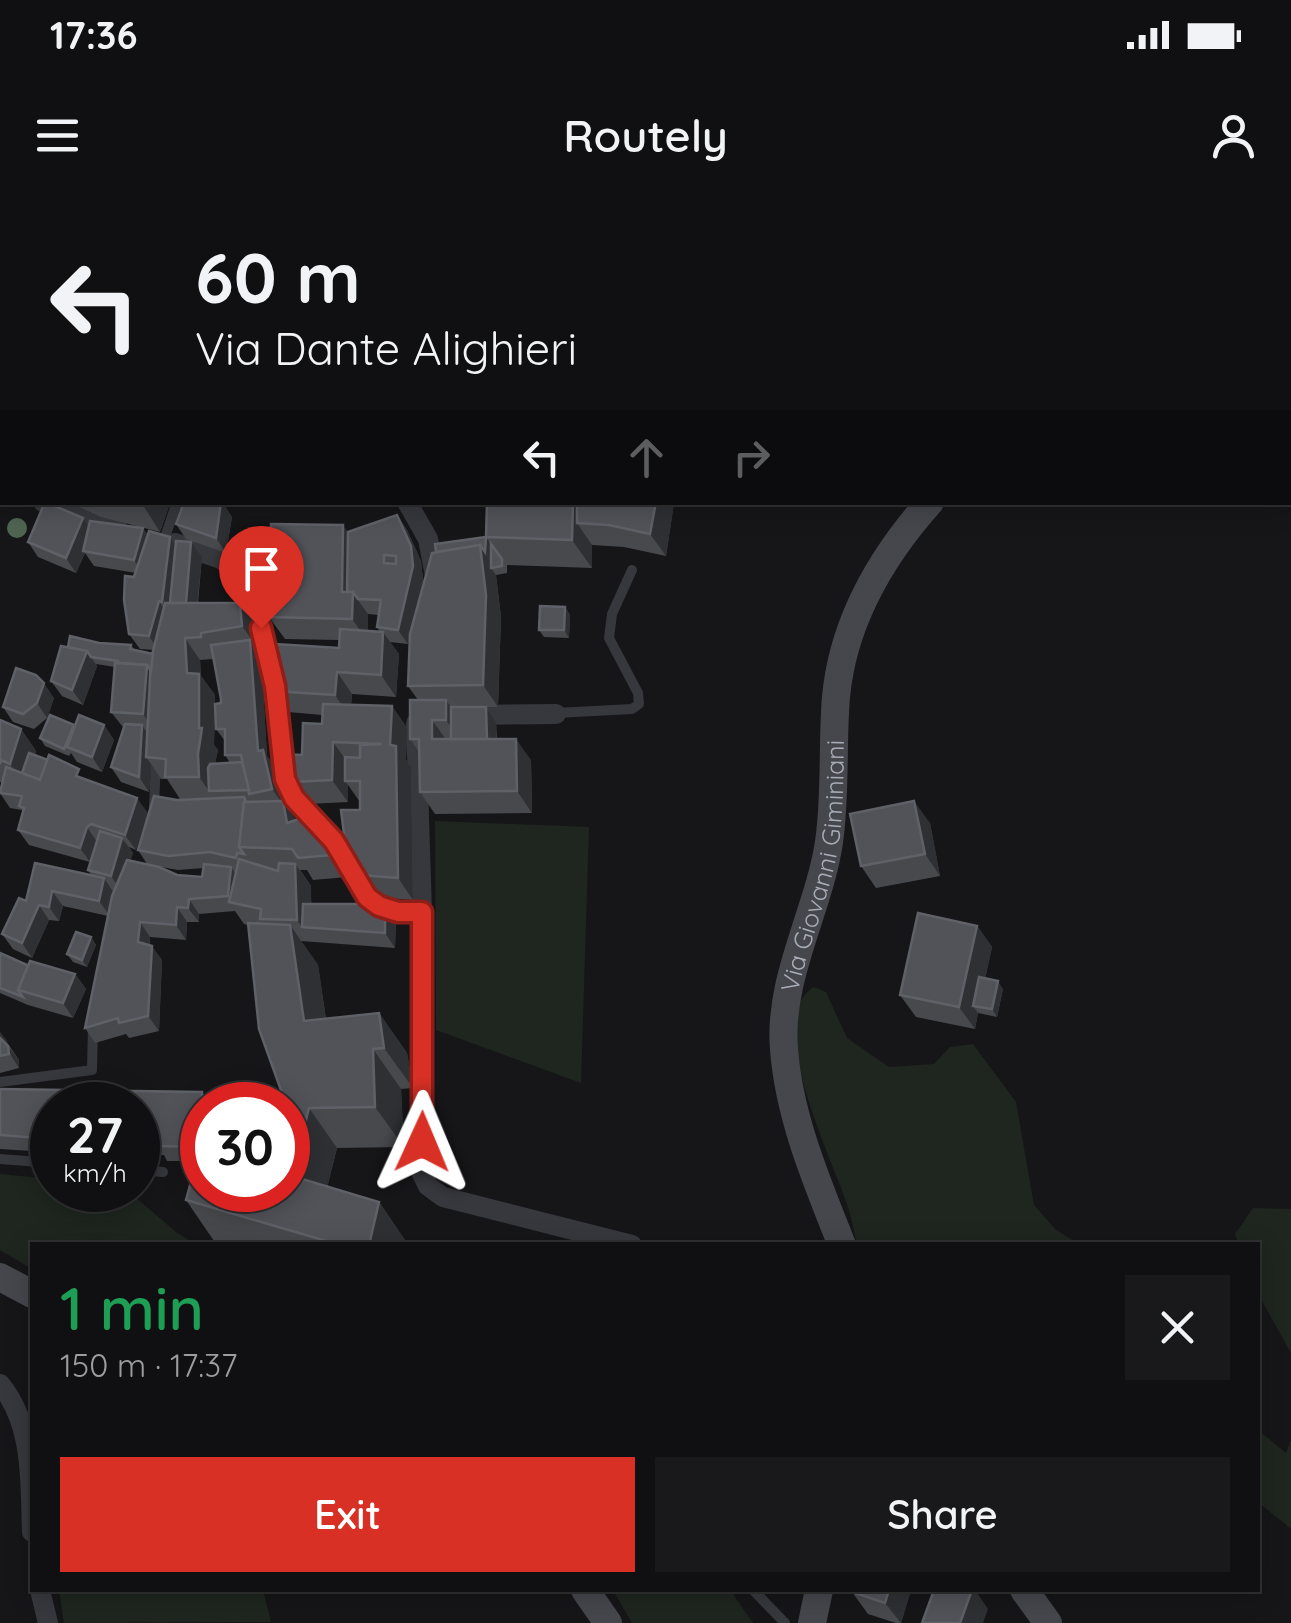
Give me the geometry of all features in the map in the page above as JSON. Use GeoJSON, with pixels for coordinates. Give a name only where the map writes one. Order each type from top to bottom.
{"type":"FeatureCollection","features":[{"type":"Feature","properties":{"kind":"street"},"geometry":{"type":"LineString","coordinates":[[51,505],[162,544],[220,558],[235,570],[254,608],[275,686],[285,779],[294,798],[334,841],[367,897],[398,912],[422,912]]}},
{"type":"Feature","properties":{"kind":"street"},"geometry":{"type":"LineString","coordinates":[[409,505],[428,538],[434,560],[436,578],[430,597]]}},
{"type":"Feature","properties":{"kind":"street","name":"Via Giovanni Giminiani"},"geometry":{"type":"LineString","coordinates":[[841,1242],[790,1098],[783,1045],[786,1001],[829,842],[836,695],[842,669],[872,577],[928,505]]}},
{"type":"Feature","properties":{"kind":"street"},"geometry":{"type":"LineString","coordinates":[[556,714],[416,708],[422,912],[421,1172],[428,1186],[443,1197],[620,1242]]}},
{"type":"Feature","properties":{"kind":"street"},"geometry":{"type":"LineString","coordinates":[[0,1277],[30,1293]]}},
{"type":"Feature","properties":{"kind":"street"},"geometry":{"type":"LineString","coordinates":[[0,1384],[18,1412],[28,1452],[30,1492]]}},
{"type":"Feature","properties":{"kind":"street"},"geometry":{"type":"LineString","coordinates":[[40,1592],[48,1623]]}},
{"type":"Feature","properties":{"kind":"street"},"geometry":{"type":"LineString","coordinates":[[586,1592],[608,1623]]}},
{"type":"Feature","properties":{"kind":"street"},"geometry":{"type":"LineString","coordinates":[[812,1623],[819,1592]]}},
{"type":"Feature","properties":{"kind":"street"},"geometry":{"type":"LineString","coordinates":[[1025,1592],[1048,1623]]}},
{"type":"Feature","properties":{"kind":"lane"},"geometry":{"type":"LineString","coordinates":[[162,544],[176,505]]}},
{"type":"Feature","properties":{"kind":"lane"},"geometry":{"type":"LineString","coordinates":[[556,714],[632,709],[639,704],[638,693],[609,638],[612,614],[632,570]]}},
{"type":"Feature","properties":{"kind":"lane"},"geometry":{"type":"LineString","coordinates":[[150,821],[156,796],[156,747]]}},
{"type":"Feature","properties":{"kind":"lane"},"geometry":{"type":"LineString","coordinates":[[0,1082],[92,1070],[95,1015]]}},
{"type":"Feature","properties":{"kind":"lane"},"geometry":{"type":"LineString","coordinates":[[0,1159],[30,1161]]}},
{"type":"Feature","properties":{"kind":"lane"},"geometry":{"type":"LineString","coordinates":[[755,1592],[785,1623]]}},
{"type":"Feature","properties":{"kind":"shaded area"},"geometry":{"type":"Polygon","coordinates":[[[435,821],[589,827],[581,1083],[436,1030],[435,821]]]}},
{"type":"Feature","properties":{"kind":"shaded area"},"geometry":{"type":"Polygon","coordinates":[[[814,987],[826,992],[847,1038],[889,1067],[934,1064],[950,1047],[973,1044],[1016,1102],[1034,1205],[1056,1230],[1075,1242],[856,1242],[848,1207],[806,1092],[795,1028],[800,1004],[814,987]]]}},
{"type":"Feature","properties":{"kind":"shaded area"},"geometry":{"type":"Polygon","coordinates":[[[0,1174],[30,1177],[30,1212],[153,1212],[192,1242],[30,1242],[30,1268],[0,1250],[0,1174]]]}},
{"type":"Feature","properties":{"kind":"shaded area"},"geometry":{"type":"Polygon","coordinates":[[[1253,1208],[1291,1209],[1291,1353],[1260,1298],[1260,1242],[1238,1242],[1235,1234],[1253,1208]]]}},
{"type":"Feature","properties":{"kind":"shaded area"},"geometry":{"type":"Polygon","coordinates":[[[1260,1432],[1286,1453],[1291,1440],[1291,1529],[1260,1504],[1260,1432]]]}},
{"type":"Feature","properties":{"kind":"shaded area"},"geometry":{"type":"Polygon","coordinates":[[[59,1592],[264,1592],[271,1622],[64,1623],[59,1592]]]}},
{"type":"Feature","properties":{"kind":"shaded area"},"geometry":{"type":"Polygon","coordinates":[[[614,1592],[731,1592],[753,1623],[632,1623],[614,1592]]]}},
{"type":"Feature","properties":{"kind":"building"},"geometry":{"type":"Polygon","coordinates":[[[44,505],[83,518],[66,558],[28,542],[44,505]]]}},
{"type":"Feature","properties":{"kind":"building"},"geometry":{"type":"Polygon","coordinates":[[[183,505],[221,505],[216,538],[176,524],[183,505]]]}},
{"type":"Feature","properties":{"kind":"building"},"geometry":{"type":"Polygon","coordinates":[[[487,505],[573,505],[572,540],[486,537],[487,505]]]}},
{"type":"Feature","properties":{"kind":"building"},"geometry":{"type":"Polygon","coordinates":[[[577,505],[655,505],[650,534],[577,523],[577,505]]]}},
{"type":"Feature","properties":{"kind":"building"},"geometry":{"type":"Polygon","coordinates":[[[397,515],[411,546],[413,566],[398,630],[377,627],[381,600],[358,599],[353,592],[347,592],[348,532],[397,515]],[[384,555],[384,563],[396,564],[396,556],[384,555]]]}},
{"type":"Feature","properties":{"kind":"building"},"geometry":{"type":"Polygon","coordinates":[[[90,521],[143,528],[134,560],[83,551],[90,521]]]}},
{"type":"Feature","properties":{"kind":"building"},"geometry":{"type":"Polygon","coordinates":[[[271,524],[343,525],[342,592],[353,592],[352,619],[269,617],[271,524]]]}},
{"type":"Feature","properties":{"kind":"building"},"geometry":{"type":"Polygon","coordinates":[[[149,531],[170,537],[162,602],[159,601],[149,636],[129,634],[124,600],[125,576],[134,577],[149,531]]]}},
{"type":"Feature","properties":{"kind":"building"},"geometry":{"type":"Polygon","coordinates":[[[486,537],[485,552],[480,545],[436,552],[435,544],[486,537]]]}},
{"type":"Feature","properties":{"kind":"building"},"geometry":{"type":"Polygon","coordinates":[[[176,541],[191,542],[186,603],[170,603],[176,541]]]}},
{"type":"Feature","properties":{"kind":"building"},"geometry":{"type":"Polygon","coordinates":[[[491,544],[502,559],[502,566],[491,568],[491,544]]]}},
{"type":"Feature","properties":{"kind":"building"},"geometry":{"type":"Polygon","coordinates":[[[480,545],[486,595],[483,685],[408,686],[410,634],[432,553],[480,545]]]}},
{"type":"Feature","properties":{"kind":"building"},"geometry":{"type":"Polygon","coordinates":[[[165,603],[240,603],[242,626],[185,638],[187,673],[199,674],[199,777],[165,777],[166,759],[146,757],[151,659],[165,603]]]}},
{"type":"Feature","properties":{"kind":"building"},"geometry":{"type":"Polygon","coordinates":[[[540,606],[565,607],[564,630],[539,630],[540,606]]]}},
{"type":"Feature","properties":{"kind":"building"},"geometry":{"type":"Polygon","coordinates":[[[340,629],[383,632],[381,675],[337,672],[335,695],[273,691],[276,644],[339,648],[340,629]]]}},
{"type":"Feature","properties":{"kind":"building"},"geometry":{"type":"Polygon","coordinates":[[[70,636],[131,645],[130,649],[153,654],[151,671],[147,665],[91,657],[87,651],[68,647],[70,636]]]}},
{"type":"Feature","properties":{"kind":"building"},"geometry":{"type":"Polygon","coordinates":[[[250,640],[258,751],[263,750],[272,789],[249,794],[241,755],[225,755],[225,729],[216,729],[215,704],[221,703],[221,699],[211,645],[250,640]]]}},
{"type":"Feature","properties":{"kind":"building"},"geometry":{"type":"Polygon","coordinates":[[[61,646],[87,651],[72,690],[51,681],[61,646]]]}},
{"type":"Feature","properties":{"kind":"building"},"geometry":{"type":"Polygon","coordinates":[[[115,663],[147,665],[143,714],[111,712],[115,663]]]}},
{"type":"Feature","properties":{"kind":"building"},"geometry":{"type":"Polygon","coordinates":[[[16,668],[36,675],[44,683],[37,703],[23,714],[3,707],[16,668]]]}},
{"type":"Feature","properties":{"kind":"building"},"geometry":{"type":"Polygon","coordinates":[[[410,700],[446,700],[446,720],[432,720],[432,739],[516,739],[517,791],[420,792],[419,739],[410,739],[410,700]]]}},
{"type":"Feature","properties":{"kind":"building"},"geometry":{"type":"Polygon","coordinates":[[[323,704],[392,706],[390,745],[396,746],[398,878],[360,875],[346,850],[341,810],[360,810],[360,781],[345,781],[345,757],[360,758],[360,745],[382,744],[333,742],[332,780],[293,782],[283,767],[283,754],[302,755],[303,723],[322,724],[323,704]]]}},
{"type":"Feature","properties":{"kind":"building"},"geometry":{"type":"Polygon","coordinates":[[[451,707],[486,707],[487,739],[451,739],[451,707]]]}},
{"type":"Feature","properties":{"kind":"building"},"geometry":{"type":"Polygon","coordinates":[[[50,715],[74,725],[64,749],[40,738],[50,715]]]}},
{"type":"Feature","properties":{"kind":"building"},"geometry":{"type":"Polygon","coordinates":[[[79,715],[104,725],[92,757],[67,747],[79,715]]]}},
{"type":"Feature","properties":{"kind":"building"},"geometry":{"type":"Polygon","coordinates":[[[0,720],[21,729],[10,764],[1,760],[0,764],[0,720]]]}},
{"type":"Feature","properties":{"kind":"building"},"geometry":{"type":"Polygon","coordinates":[[[125,724],[142,725],[139,777],[111,767],[125,724]]]}},
{"type":"Feature","properties":{"kind":"building"},"geometry":{"type":"Polygon","coordinates":[[[29,753],[48,760],[40,780],[22,773],[29,753]]]}},
{"type":"Feature","properties":{"kind":"building"},"geometry":{"type":"Polygon","coordinates":[[[49,755],[79,769],[76,776],[137,798],[125,835],[91,824],[80,848],[18,830],[24,808],[19,806],[22,796],[0,793],[6,767],[40,780],[49,755]]]}},
{"type":"Feature","properties":{"kind":"building"},"geometry":{"type":"Polygon","coordinates":[[[242,762],[249,790],[209,791],[210,764],[242,762]]]}},
{"type":"Feature","properties":{"kind":"building"},"geometry":{"type":"Polygon","coordinates":[[[154,796],[177,800],[244,797],[239,847],[244,854],[237,853],[236,858],[210,852],[168,856],[138,850],[154,796]]]}},
{"type":"Feature","properties":{"kind":"building"},"geometry":{"type":"Polygon","coordinates":[[[283,801],[287,823],[308,816],[332,855],[298,858],[292,849],[239,847],[244,802],[283,801]]]}},
{"type":"Feature","properties":{"kind":"building"},"geometry":{"type":"Polygon","coordinates":[[[914,801],[925,854],[861,866],[850,814],[914,801]]]}},
{"type":"Feature","properties":{"kind":"building"},"geometry":{"type":"Polygon","coordinates":[[[100,831],[122,838],[111,876],[88,870],[100,831]]]}},
{"type":"Feature","properties":{"kind":"building"},"geometry":{"type":"Polygon","coordinates":[[[239,859],[278,871],[279,863],[295,864],[297,920],[260,919],[261,909],[229,902],[239,859]]]}},
{"type":"Feature","properties":{"kind":"building"},"geometry":{"type":"Polygon","coordinates":[[[127,860],[177,875],[202,877],[204,864],[231,867],[228,896],[189,899],[188,908],[177,907],[176,925],[140,922],[138,942],[152,946],[148,1016],[119,1023],[118,1018],[85,1028],[112,896],[127,860]]]}},
{"type":"Feature","properties":{"kind":"building"},"geometry":{"type":"Polygon","coordinates":[[[35,863],[104,878],[99,901],[52,891],[49,907],[39,905],[22,943],[2,934],[19,898],[26,901],[35,863]]]}},
{"type":"Feature","properties":{"kind":"building"},"geometry":{"type":"Polygon","coordinates":[[[303,904],[385,904],[385,933],[302,927],[303,904]]]}},
{"type":"Feature","properties":{"kind":"building"},"geometry":{"type":"Polygon","coordinates":[[[918,913],[977,926],[959,1007],[900,995],[918,913]]]}},
{"type":"Feature","properties":{"kind":"building"},"geometry":{"type":"Polygon","coordinates":[[[248,923],[290,925],[304,1021],[379,1013],[384,1048],[373,1049],[375,1107],[310,1108],[310,1082],[278,1082],[259,1029],[248,923]]]}},
{"type":"Feature","properties":{"kind":"building"},"geometry":{"type":"Polygon","coordinates":[[[76,932],[91,937],[82,960],[67,954],[76,932]]]}},
{"type":"Feature","properties":{"kind":"building"},"geometry":{"type":"Polygon","coordinates":[[[0,953],[29,966],[18,990],[23,997],[0,988],[0,953]]]}},
{"type":"Feature","properties":{"kind":"building"},"geometry":{"type":"Polygon","coordinates":[[[30,961],[75,974],[63,1003],[18,990],[30,961]]]}},
{"type":"Feature","properties":{"kind":"building"},"geometry":{"type":"Polygon","coordinates":[[[979,977],[998,981],[992,1009],[973,1006],[979,977]]]}},
{"type":"Feature","properties":{"kind":"building"},"geometry":{"type":"Polygon","coordinates":[[[0,1038],[8,1046],[9,1054],[0,1056],[0,1038]]]}},
{"type":"Feature","properties":{"kind":"building"},"geometry":{"type":"Polygon","coordinates":[[[0,1089],[30,1089],[30,1137],[0,1135],[0,1089]]]}},
{"type":"Feature","properties":{"kind":"building"},"geometry":{"type":"Polygon","coordinates":[[[160,1091],[180,1092],[180,1147],[160,1146],[160,1091]]]}},
{"type":"Feature","properties":{"kind":"building"},"geometry":{"type":"Polygon","coordinates":[[[310,1181],[379,1202],[370,1242],[330,1242],[227,1212],[310,1212],[310,1181]]]}},
{"type":"Feature","properties":{"kind":"building"},"geometry":{"type":"Polygon","coordinates":[[[852,1592],[888,1592],[885,1603],[852,1592]]]}},
{"type":"Feature","properties":{"kind":"building"},"geometry":{"type":"Polygon","coordinates":[[[933,1592],[971,1592],[960,1623],[922,1623],[933,1592]]]}},
{"type":"Feature","properties":{"kind":"route"},"geometry":{"type":"LineString","coordinates":[[261,628],[275,686],[285,779],[294,798],[334,841],[367,897],[398,912],[422,912],[422,1142]]}}]}
